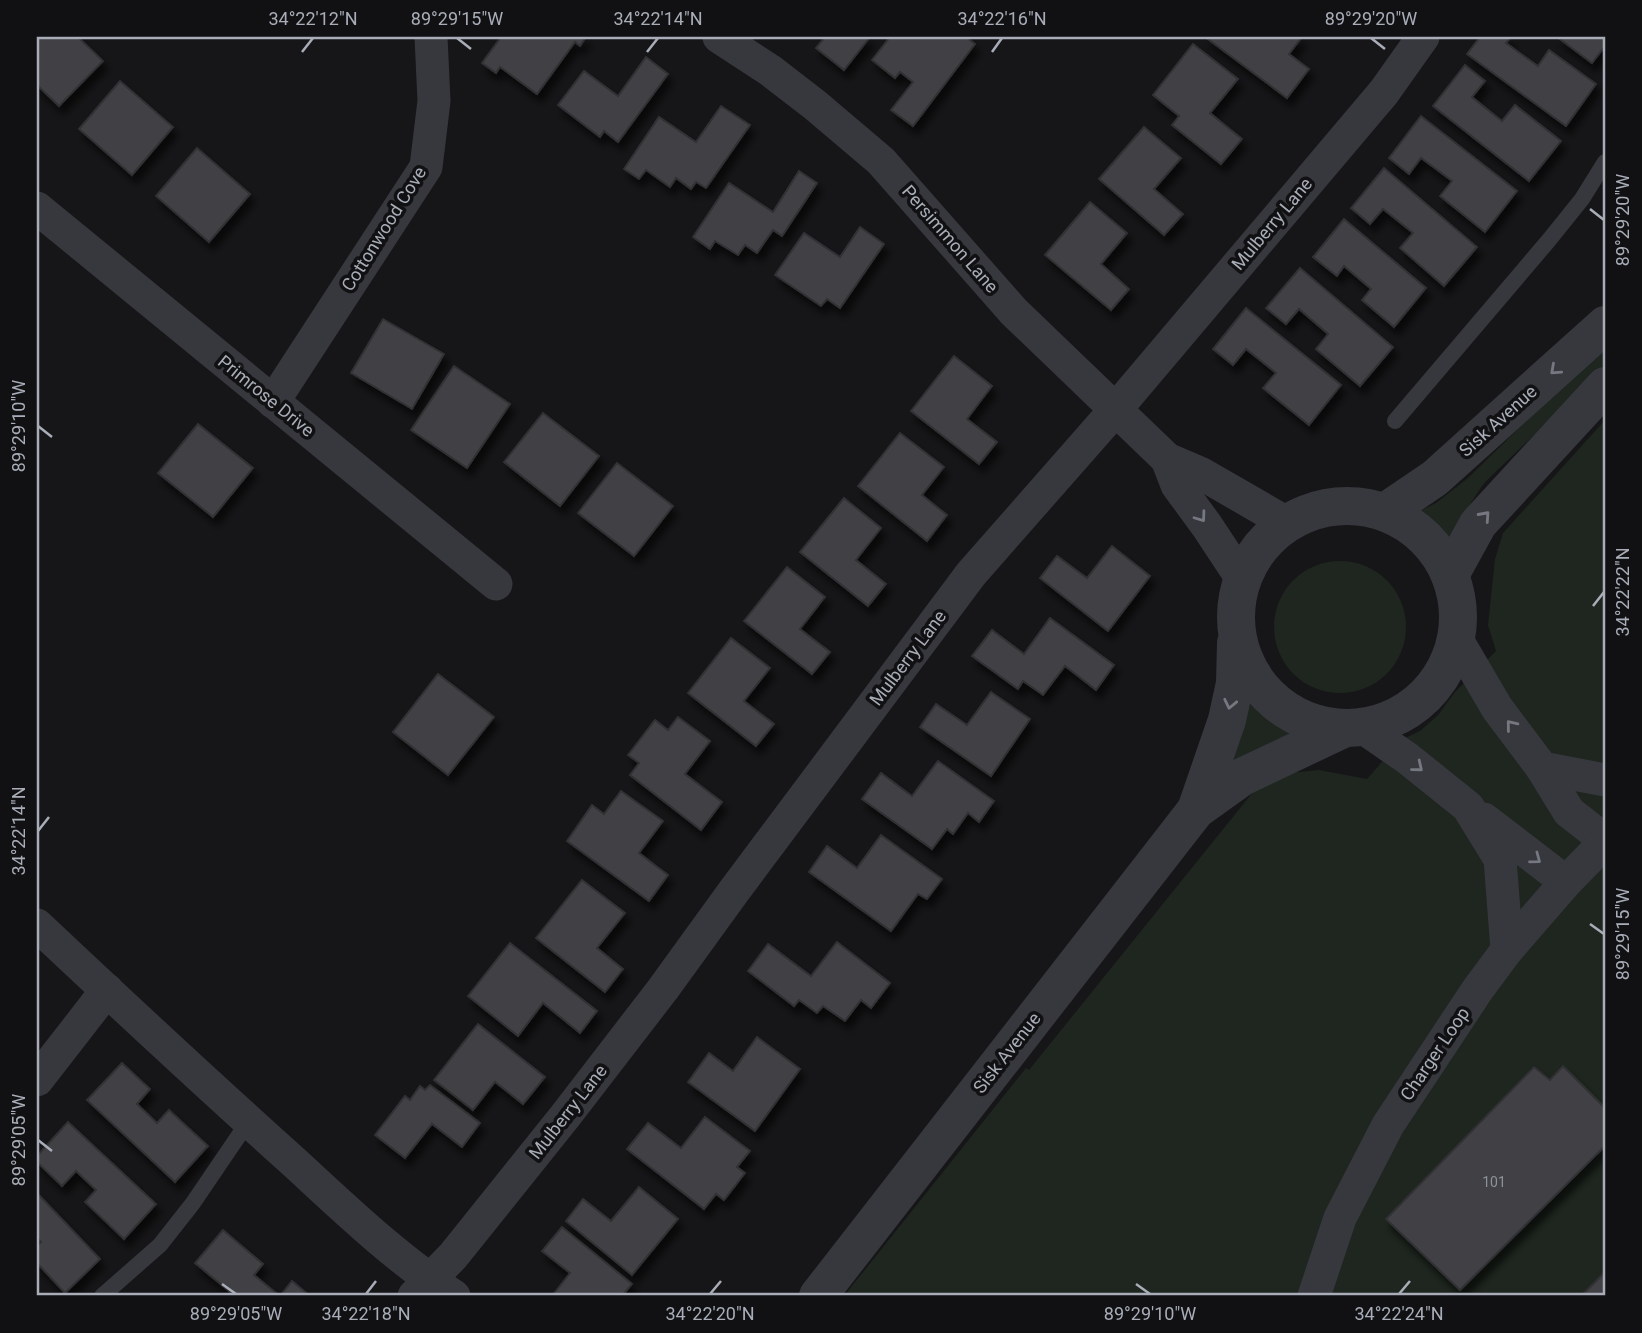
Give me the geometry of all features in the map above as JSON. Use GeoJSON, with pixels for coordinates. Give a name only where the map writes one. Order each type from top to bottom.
{"type":"FeatureCollection","features":[{"type":"Feature","properties":{"kind":"street","name":"Cottonwood Cove"},"geometry":{"type":"LineString","coordinates":[[272,402],[426,167],[434,101],[430,37]]}},
{"type":"Feature","properties":{"kind":"street","name":"Persimmon Lane"},"geometry":{"type":"LineString","coordinates":[[719,37],[816,105],[881,162],[1014,312],[1167,459],[1202,474],[1287,523]]}},
{"type":"Feature","properties":{"kind":"street","name":"Mulberry Lane"},"geometry":{"type":"LineString","coordinates":[[433,1291],[453,1256],[603,1068],[971,574],[1116,409],[1384,92],[1423,37]]}},
{"type":"Feature","properties":{"kind":"street","name":"Primrose Drive"},"geometry":{"type":"LineString","coordinates":[[37,208],[496,584]]}},
{"type":"Feature","properties":{"kind":"street","name":"Sisk Avenue"},"geometry":{"type":"LineString","coordinates":[[1385,512],[1435,478],[1605,325]]}},
{"type":"Feature","properties":{"kind":"street"},"geometry":{"type":"LineString","coordinates":[[1450,575],[1478,524],[1605,386]]}},
{"type":"Feature","properties":{"kind":"street","name":"Persimmon Lane"},"geometry":{"type":"LineString","coordinates":[[1167,459],[1177,485],[1242,579]]}},
{"type":"Feature","properties":{"kind":"street","name":"Sisk Avenue"},"geometry":{"type":"LineString","coordinates":[[818,1296],[1196,810],[1242,777],[1352,728],[1395,718],[1423,698],[1444,671],[1456,638],[1458,606],[1450,575],[1435,548],[1413,526],[1385,512],[1360,506],[1335,506],[1310,512],[1287,523],[1259,547],[1242,579],[1236,607],[1235,683],[1227,720],[1196,810]]}},
{"type":"Feature","properties":{"kind":"street","name":"Sisk Avenue"},"geometry":{"type":"LineString","coordinates":[[1237,636],[1250,672],[1273,701],[1306,721],[1352,728]]}},
{"type":"Feature","properties":{"kind":"street"},"geometry":{"type":"LineString","coordinates":[[1456,638],[1497,708],[1542,768],[1569,812],[1605,841]]}},
{"type":"Feature","properties":{"kind":"street"},"geometry":{"type":"LineString","coordinates":[[1352,728],[1407,758],[1566,882]]}},
{"type":"Feature","properties":{"kind":"street"},"geometry":{"type":"LineString","coordinates":[[1542,768],[1605,780]]}},
{"type":"Feature","properties":{"kind":"street"},"geometry":{"type":"LineString","coordinates":[[1468,807],[1500,859],[1507,950]]}},
{"type":"Feature","properties":{"kind":"street","name":"Charger Loop"},"geometry":{"type":"LineString","coordinates":[[1314,1296],[1340,1218],[1388,1125],[1507,950],[1605,841]]}},
{"type":"Feature","properties":{"kind":"street"},"geometry":{"type":"LineString","coordinates":[[37,925],[433,1291]]}},
{"type":"Feature","properties":{"kind":"street"},"geometry":{"type":"LineString","coordinates":[[37,1080],[107,990]]}},
{"type":"Feature","properties":{"kind":"lane"},"geometry":{"type":"LineString","coordinates":[[1395,421],[1574,209],[1605,162]]}},
{"type":"Feature","properties":{"kind":"lane"},"geometry":{"type":"LineString","coordinates":[[103,1296],[160,1245],[193,1203],[248,1122]]}},
{"type":"Feature","properties":{"kind":"shaded area"},"geometry":{"type":"Polygon","coordinates":[[[1605,344],[1605,367],[1485,482],[1463,516],[1447,554],[1409,516],[1436,503],[1468,478],[1605,344]]]}},
{"type":"Feature","properties":{"kind":"shaded area"},"geometry":{"type":"Polygon","coordinates":[[[1605,420],[1605,1296],[844,1296],[1026,1068],[1029,1070],[1253,792],[1289,773],[1319,770],[1367,779],[1401,740],[1420,731],[1438,715],[1455,692],[1496,651],[1488,625],[1495,559],[1503,533],[1605,420]]]}},
{"type":"Feature","properties":{"kind":"shaded area"},"geometry":{"type":"Polygon","coordinates":[[[1340,561],[1365,566],[1387,580],[1401,602],[1406,627],[1401,652],[1387,674],[1365,688],[1340,693],[1315,688],[1293,674],[1279,652],[1274,627],[1279,602],[1293,580],[1315,566],[1340,561]]]}},
{"type":"Feature","properties":{"kind":"shaded area"},"geometry":{"type":"Polygon","coordinates":[[[1241,668],[1265,702],[1283,717],[1306,726],[1221,769],[1241,668]]]}},
{"type":"Feature","properties":{"kind":"building"},"geometry":{"type":"Polygon","coordinates":[[[37,37],[78,37],[103,61],[59,106],[37,85],[37,37]]]}},
{"type":"Feature","properties":{"kind":"building"},"geometry":{"type":"Polygon","coordinates":[[[501,37],[586,37],[580,46],[575,42],[537,94],[500,67],[496,73],[482,63],[501,37]]]}},
{"type":"Feature","properties":{"kind":"building"},"geometry":{"type":"Polygon","coordinates":[[[825,37],[870,37],[844,70],[816,48],[825,37]]]}},
{"type":"Feature","properties":{"kind":"building"},"geometry":{"type":"Polygon","coordinates":[[[890,37],[966,37],[975,44],[913,126],[891,110],[913,82],[900,72],[895,78],[872,60],[890,37]]]}},
{"type":"Feature","properties":{"kind":"building"},"geometry":{"type":"Polygon","coordinates":[[[1205,37],[1302,37],[1289,54],[1309,69],[1287,98],[1205,37]]]}},
{"type":"Feature","properties":{"kind":"building"},"geometry":{"type":"Polygon","coordinates":[[[1480,37],[1511,37],[1506,43],[1538,66],[1549,50],[1596,84],[1566,126],[1467,54],[1480,37]]]}},
{"type":"Feature","properties":{"kind":"building"},"geometry":{"type":"Polygon","coordinates":[[[1557,37],[1605,37],[1605,46],[1592,63],[1557,37]]]}},
{"type":"Feature","properties":{"kind":"building"},"geometry":{"type":"Polygon","coordinates":[[[1193,44],[1238,79],[1210,113],[1242,139],[1221,164],[1172,125],[1179,116],[1153,95],[1193,44]]]}},
{"type":"Feature","properties":{"kind":"building"},"geometry":{"type":"Polygon","coordinates":[[[646,57],[668,74],[618,142],[604,131],[600,137],[558,105],[584,71],[618,96],[646,57]]]}},
{"type":"Feature","properties":{"kind":"building"},"geometry":{"type":"Polygon","coordinates":[[[1465,65],[1485,81],[1472,97],[1502,121],[1515,105],[1561,141],[1529,181],[1433,106],[1465,65]]]}},
{"type":"Feature","properties":{"kind":"building"},"geometry":{"type":"Polygon","coordinates":[[[120,81],[173,127],[132,175],[79,129],[120,81]]]}},
{"type":"Feature","properties":{"kind":"building"},"geometry":{"type":"Polygon","coordinates":[[[721,106],[750,125],[706,188],[696,182],[691,189],[676,178],[670,187],[646,170],[639,179],[624,169],[659,117],[696,142],[721,106]]]}},
{"type":"Feature","properties":{"kind":"building"},"geometry":{"type":"Polygon","coordinates":[[[1421,116],[1517,191],[1485,232],[1440,196],[1452,181],[1421,158],[1409,174],[1389,158],[1421,116]]]}},
{"type":"Feature","properties":{"kind":"building"},"geometry":{"type":"Polygon","coordinates":[[[1144,127],[1181,158],[1154,189],[1183,214],[1164,235],[1099,179],[1144,127]]]}},
{"type":"Feature","properties":{"kind":"building"},"geometry":{"type":"Polygon","coordinates":[[[197,148],[250,194],[209,242],[156,196],[197,148]]]}},
{"type":"Feature","properties":{"kind":"building"},"geometry":{"type":"Polygon","coordinates":[[[1384,168],[1477,247],[1444,286],[1400,248],[1413,233],[1383,209],[1370,224],[1351,208],[1384,168]]]}},
{"type":"Feature","properties":{"kind":"building"},"geometry":{"type":"Polygon","coordinates":[[[799,171],[817,183],[782,236],[773,230],[757,253],[745,245],[738,255],[715,241],[710,249],[693,237],[729,183],[773,212],[799,171]]]}},
{"type":"Feature","properties":{"kind":"building"},"geometry":{"type":"Polygon","coordinates":[[[1090,202],[1127,233],[1101,264],[1129,289],[1111,310],[1045,255],[1090,202]]]}},
{"type":"Feature","properties":{"kind":"building"},"geometry":{"type":"Polygon","coordinates":[[[1344,219],[1426,288],[1394,327],[1362,300],[1371,289],[1344,266],[1337,276],[1313,257],[1344,219]]]}},
{"type":"Feature","properties":{"kind":"building"},"geometry":{"type":"Polygon","coordinates":[[[860,227],[884,244],[840,308],[827,299],[821,306],[775,275],[804,233],[840,257],[860,227]]]}},
{"type":"Feature","properties":{"kind":"building"},"geometry":{"type":"Polygon","coordinates":[[[1300,268],[1393,347],[1360,386],[1316,349],[1328,334],[1299,309],[1286,324],[1266,308],[1300,268]]]}},
{"type":"Feature","properties":{"kind":"building"},"geometry":{"type":"Polygon","coordinates":[[[1246,308],[1341,385],[1309,425],[1263,388],[1276,373],[1246,349],[1233,365],[1213,349],[1246,308]]]}},
{"type":"Feature","properties":{"kind":"building"},"geometry":{"type":"Polygon","coordinates":[[[383,319],[444,354],[412,409],[351,373],[383,319]]]}},
{"type":"Feature","properties":{"kind":"building"},"geometry":{"type":"Polygon","coordinates":[[[954,356],[992,386],[967,419],[997,442],[979,464],[911,411],[954,356]]]}},
{"type":"Feature","properties":{"kind":"building"},"geometry":{"type":"Polygon","coordinates":[[[454,366],[510,404],[467,468],[411,430],[454,366]]]}},
{"type":"Feature","properties":{"kind":"building"},"geometry":{"type":"Polygon","coordinates":[[[543,413],[599,456],[560,506],[504,462],[543,413]]]}},
{"type":"Feature","properties":{"kind":"building"},"geometry":{"type":"Polygon","coordinates":[[[198,424],[253,468],[213,517],[158,473],[198,424]]]}},
{"type":"Feature","properties":{"kind":"building"},"geometry":{"type":"Polygon","coordinates":[[[900,433],[944,467],[922,495],[947,515],[927,541],[858,486],[900,433]]]}},
{"type":"Feature","properties":{"kind":"building"},"geometry":{"type":"Polygon","coordinates":[[[617,463],[673,506],[634,556],[578,513],[617,463]]]}},
{"type":"Feature","properties":{"kind":"building"},"geometry":{"type":"Polygon","coordinates":[[[844,498],[881,528],[856,560],[886,584],[868,606],[800,552],[844,498]]]}},
{"type":"Feature","properties":{"kind":"building"},"geometry":{"type":"Polygon","coordinates":[[[1112,546],[1150,576],[1108,631],[1040,578],[1057,556],[1087,578],[1112,546]]]}},
{"type":"Feature","properties":{"kind":"building"},"geometry":{"type":"Polygon","coordinates":[[[787,567],[825,597],[800,629],[830,652],[812,674],[744,621],[787,567]]]}},
{"type":"Feature","properties":{"kind":"building"},"geometry":{"type":"Polygon","coordinates":[[[1050,618],[1114,665],[1096,690],[1065,666],[1043,695],[1023,681],[1018,689],[972,656],[992,630],[1024,654],[1050,618]]]}},
{"type":"Feature","properties":{"kind":"building"},"geometry":{"type":"Polygon","coordinates":[[[731,638],[770,668],[744,701],[774,724],[756,746],[688,693],[731,638]]]}},
{"type":"Feature","properties":{"kind":"building"},"geometry":{"type":"Polygon","coordinates":[[[438,674],[494,717],[448,775],[393,732],[438,674]]]}},
{"type":"Feature","properties":{"kind":"building"},"geometry":{"type":"Polygon","coordinates":[[[991,692],[1030,719],[991,776],[920,727],[936,704],[967,725],[991,692]]]}},
{"type":"Feature","properties":{"kind":"building"},"geometry":{"type":"Polygon","coordinates":[[[678,717],[710,741],[685,774],[722,802],[701,830],[630,775],[639,763],[628,755],[655,720],[668,730],[678,717]]]}},
{"type":"Feature","properties":{"kind":"building"},"geometry":{"type":"Polygon","coordinates":[[[938,761],[994,801],[979,822],[968,813],[953,834],[947,829],[932,849],[862,799],[881,773],[912,796],[938,761]]]}},
{"type":"Feature","properties":{"kind":"building"},"geometry":{"type":"Polygon","coordinates":[[[621,791],[663,821],[639,853],[668,875],[649,901],[567,841],[592,805],[604,814],[621,791]]]}},
{"type":"Feature","properties":{"kind":"building"},"geometry":{"type":"Polygon","coordinates":[[[881,835],[942,879],[927,899],[918,894],[891,931],[809,872],[827,846],[857,868],[881,835]]]}},
{"type":"Feature","properties":{"kind":"building"},"geometry":{"type":"Polygon","coordinates":[[[582,880],[625,913],[597,948],[623,969],[605,992],[536,938],[582,880]]]}},
{"type":"Feature","properties":{"kind":"building"},"geometry":{"type":"Polygon","coordinates":[[[837,942],[890,983],[871,1008],[861,1000],[845,1021],[823,1006],[817,1013],[799,1000],[794,1006],[748,971],[768,944],[811,976],[837,942]]]}},
{"type":"Feature","properties":{"kind":"building"},"geometry":{"type":"Polygon","coordinates":[[[510,943],[597,1011],[580,1033],[543,1003],[518,1036],[468,996],[510,943]]]}},
{"type":"Feature","properties":{"kind":"building"},"geometry":{"type":"Polygon","coordinates":[[[478,1024],[545,1077],[523,1104],[495,1082],[473,1110],[434,1080],[478,1024]]]}},
{"type":"Feature","properties":{"kind":"building"},"geometry":{"type":"Polygon","coordinates":[[[757,1037],[800,1069],[755,1131],[688,1082],[709,1053],[733,1071],[757,1037]]]}},
{"type":"Feature","properties":{"kind":"building"},"geometry":{"type":"Polygon","coordinates":[[[122,1063],[150,1089],[137,1104],[157,1123],[169,1110],[208,1146],[175,1182],[87,1100],[122,1063]]]}},
{"type":"Feature","properties":{"kind":"building"},"geometry":{"type":"Polygon","coordinates":[[[1563,1066],[1605,1108],[1605,1146],[1460,1290],[1386,1219],[1534,1067],[1550,1080],[1563,1066]]]}},
{"type":"Feature","properties":{"kind":"building"},"geometry":{"type":"Polygon","coordinates":[[[430,1085],[480,1123],[462,1147],[432,1124],[405,1158],[375,1135],[405,1096],[410,1100],[420,1086],[425,1090],[430,1085]]]}},
{"type":"Feature","properties":{"kind":"building"},"geometry":{"type":"Polygon","coordinates":[[[705,1117],[750,1151],[737,1167],[745,1173],[724,1200],[716,1194],[704,1209],[627,1149],[648,1123],[681,1148],[705,1117]]]}},
{"type":"Feature","properties":{"kind":"building"},"geometry":{"type":"Polygon","coordinates":[[[68,1122],[156,1204],[124,1239],[85,1202],[96,1190],[76,1171],[62,1186],[37,1162],[37,1156],[68,1122]]]}},
{"type":"Feature","properties":{"kind":"building"},"geometry":{"type":"Polygon","coordinates":[[[639,1187],[678,1219],[632,1275],[566,1221],[583,1199],[611,1221],[639,1187]]]}},
{"type":"Feature","properties":{"kind":"building"},"geometry":{"type":"Polygon","coordinates":[[[37,1193],[100,1259],[65,1293],[37,1263],[37,1246],[41,1242],[37,1238],[37,1193]]]}},
{"type":"Feature","properties":{"kind":"building"},"geometry":{"type":"Polygon","coordinates":[[[562,1227],[632,1284],[622,1296],[552,1296],[570,1273],[542,1251],[562,1227]]]}},
{"type":"Feature","properties":{"kind":"building"},"geometry":{"type":"Polygon","coordinates":[[[223,1230],[263,1264],[254,1275],[280,1296],[235,1296],[195,1263],[223,1230]]]}},
{"type":"Feature","properties":{"kind":"building"},"geometry":{"type":"Polygon","coordinates":[[[1605,1272],[1605,1296],[1581,1296],[1605,1272]]]}},
{"type":"Feature","properties":{"kind":"building"},"geometry":{"type":"Polygon","coordinates":[[[292,1281],[310,1296],[280,1296],[292,1281]]]}}]}
